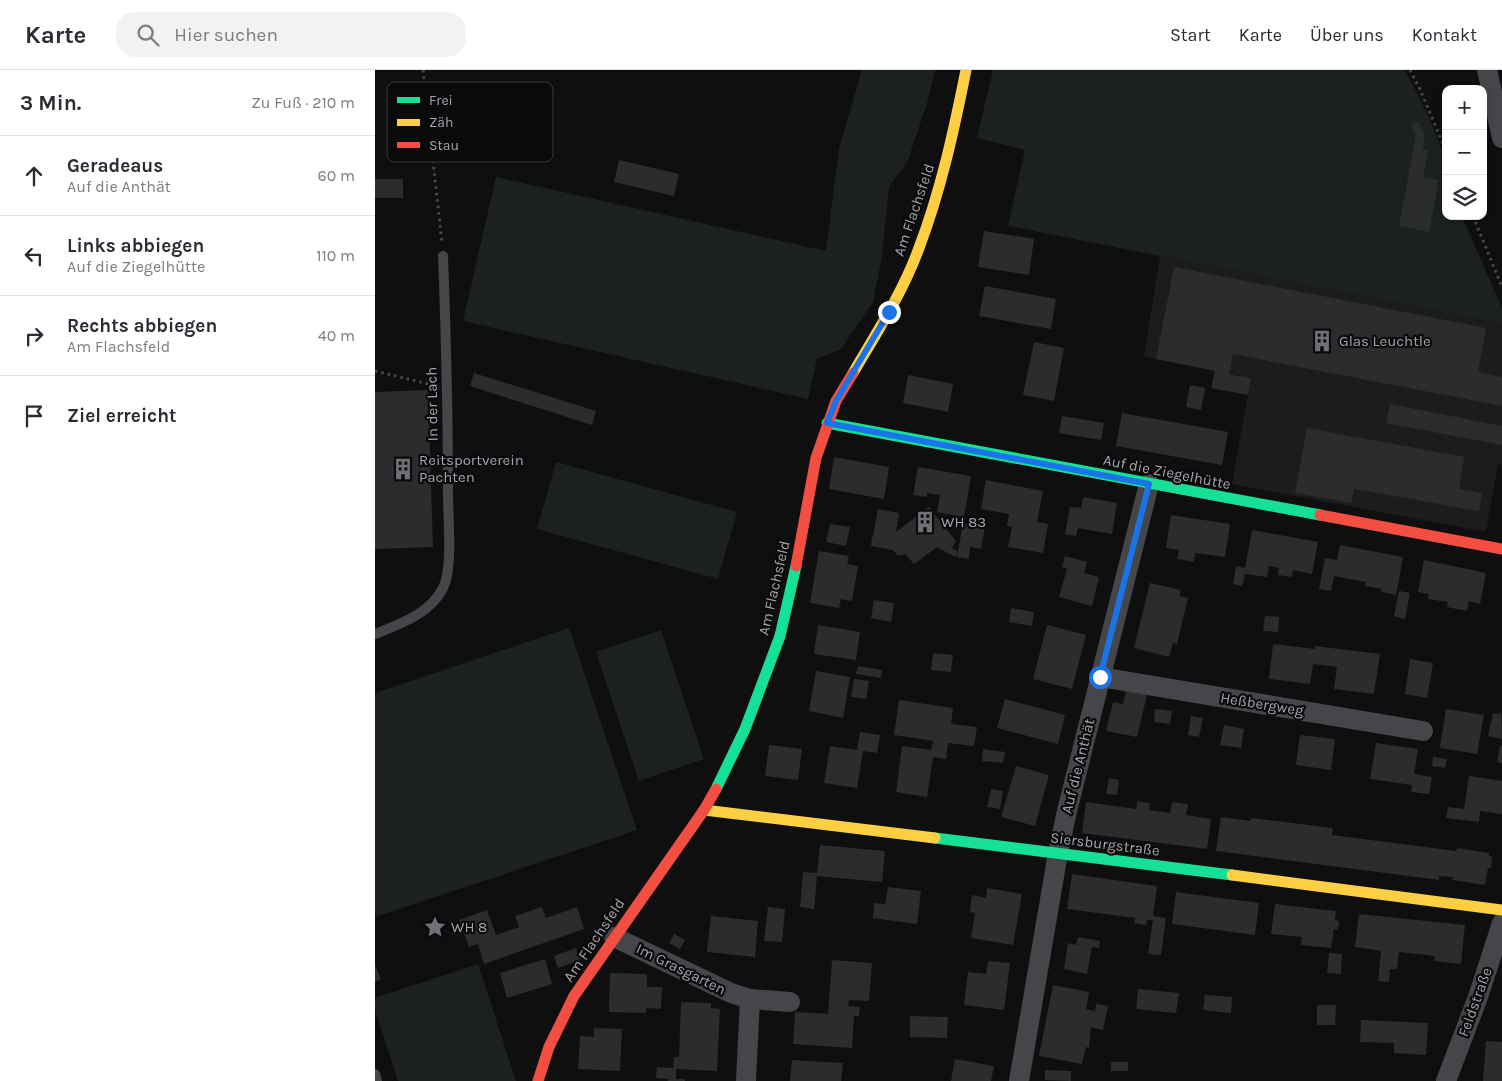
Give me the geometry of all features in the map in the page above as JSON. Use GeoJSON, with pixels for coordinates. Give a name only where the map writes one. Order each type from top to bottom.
{"type":"FeatureCollection","features":[{"type":"Feature","properties":{"kind":"street","name":"Am Flachsfeld"},"geometry":{"type":"LineString","coordinates":[[539,1081],[549,1047],[574,996],[704,810],[724,775],[745,729],[780,636],[794,578],[816,458],[827,423],[836,401],[889,312],[919,249],[939,189],[955,128],[966,70]]}},
{"type":"Feature","properties":{"kind":"street"},"geometry":{"type":"LineString","coordinates":[[1487,70],[1502,138]]}},
{"type":"Feature","properties":{"kind":"street","name":"Auf die Ziegelhütte"},"geometry":{"type":"LineString","coordinates":[[827,423],[1502,549]]}},
{"type":"Feature","properties":{"kind":"street","name":"Auf die Anthät"},"geometry":{"type":"LineString","coordinates":[[1019,1081],[1058,853],[1149,484]]}},
{"type":"Feature","properties":{"kind":"street","name":"Heßbergweg"},"geometry":{"type":"LineString","coordinates":[[1100,677],[1423,731]]}},
{"type":"Feature","properties":{"kind":"street","name":"Siersburgstraße"},"geometry":{"type":"LineString","coordinates":[[704,810],[1502,910]]}},
{"type":"Feature","properties":{"kind":"street","name":"Feldstraße"},"geometry":{"type":"LineString","coordinates":[[1446,1081],[1502,923]]}},
{"type":"Feature","properties":{"kind":"street","name":"Im Grasgarten"},"geometry":{"type":"LineString","coordinates":[[614,937],[731,993],[750,999],[790,1002]]}},
{"type":"Feature","properties":{"kind":"street"},"geometry":{"type":"LineString","coordinates":[[745,1081],[750,999]]}},
{"type":"Feature","properties":{"kind":"lane","name":"In der Lach"},"geometry":{"type":"LineString","coordinates":[[375,634],[407,621],[429,606],[443,588],[449,559],[443,256]]}},
{"type":"Feature","properties":{"kind":"lane"},"geometry":{"type":"LineString","coordinates":[[375,1074],[377,1081]]}},
{"type":"Feature","properties":{"kind":"path"},"geometry":{"type":"LineString","coordinates":[[1410,70],[1442,142]]}},
{"type":"Feature","properties":{"kind":"path"},"geometry":{"type":"LineString","coordinates":[[433,162],[443,256]]}},
{"type":"Feature","properties":{"kind":"path"},"geometry":{"type":"LineString","coordinates":[[1475,220],[1502,287]]}},
{"type":"Feature","properties":{"kind":"path"},"geometry":{"type":"LineString","coordinates":[[375,371],[447,388]]}},
{"type":"Feature","properties":{"kind":"shaded area"},"geometry":{"type":"Polygon","coordinates":[[[862,70],[935,70],[928,100],[908,160],[889,187],[882,255],[873,302],[841,349],[817,359],[808,399],[463,321],[496,177],[826,251],[839,148],[862,70]]]}},
{"type":"Feature","properties":{"kind":"shaded area"},"geometry":{"type":"Polygon","coordinates":[[[993,70],[1405,70],[1422,103],[1442,151],[1442,220],[1464,220],[1502,308],[1502,324],[1008,226],[1025,150],[977,138],[993,70]]]}},
{"type":"Feature","properties":{"kind":"shaded area"},"geometry":{"type":"Polygon","coordinates":[[[1160,256],[1502,324],[1502,465],[1498,464],[1486,532],[1232,484],[1251,378],[1144,356],[1160,256]]]}},
{"type":"Feature","properties":{"kind":"shaded area"},"geometry":{"type":"Polygon","coordinates":[[[556,462],[737,512],[718,579],[537,529],[556,462]]]}},
{"type":"Feature","properties":{"kind":"shaded area"},"geometry":{"type":"Polygon","coordinates":[[[569,628],[637,830],[375,917],[375,693],[569,628]]]}},
{"type":"Feature","properties":{"kind":"shaded area"},"geometry":{"type":"Polygon","coordinates":[[[661,630],[704,759],[639,781],[596,652],[661,630]]]}},
{"type":"Feature","properties":{"kind":"shaded area"},"geometry":{"type":"Polygon","coordinates":[[[478,964],[516,1081],[398,1081],[375,1010],[375,998],[478,964]]]}},
{"type":"Feature","properties":{"kind":"building"},"geometry":{"type":"Polygon","coordinates":[[[1418,121],[1425,136],[1423,149],[1428,151],[1423,177],[1439,180],[1429,232],[1399,226],[1416,135],[1411,125],[1418,121]]]}},
{"type":"Feature","properties":{"kind":"building"},"geometry":{"type":"Polygon","coordinates":[[[619,160],[679,174],[674,196],[614,182],[619,160]]]}},
{"type":"Feature","properties":{"kind":"building"},"geometry":{"type":"Polygon","coordinates":[[[375,179],[403,179],[403,198],[375,198],[375,179]]]}},
{"type":"Feature","properties":{"kind":"building"},"geometry":{"type":"Polygon","coordinates":[[[984,231],[1034,239],[1029,275],[978,267],[984,231]]]}},
{"type":"Feature","properties":{"kind":"building","name":"Glas Leuchtle"},"geometry":{"type":"Polygon","coordinates":[[[1174,267],[1486,328],[1478,372],[1502,377],[1502,406],[1233,354],[1229,374],[1251,378],[1248,395],[1211,388],[1215,371],[1156,359],[1174,267]]]}},
{"type":"Feature","properties":{"kind":"building"},"geometry":{"type":"Polygon","coordinates":[[[985,286],[1056,299],[1051,329],[979,316],[985,286]]]}},
{"type":"Feature","properties":{"kind":"building"},"geometry":{"type":"Polygon","coordinates":[[[1034,342],[1064,348],[1054,401],[1023,395],[1034,342]]]}},
{"type":"Feature","properties":{"kind":"building"},"geometry":{"type":"Polygon","coordinates":[[[474,373],[596,411],[592,425],[470,386],[474,373]]]}},
{"type":"Feature","properties":{"kind":"building"},"geometry":{"type":"Polygon","coordinates":[[[908,375],[953,384],[948,412],[903,403],[908,375]]]}},
{"type":"Feature","properties":{"kind":"building"},"geometry":{"type":"Polygon","coordinates":[[[1190,385],[1205,388],[1201,410],[1186,407],[1190,385]]]}},
{"type":"Feature","properties":{"kind":"building","name":"Reitsportverein Pachten"},"geometry":{"type":"Polygon","coordinates":[[[428,390],[433,547],[375,549],[375,392],[428,390]]]}},
{"type":"Feature","properties":{"kind":"building"},"geometry":{"type":"Polygon","coordinates":[[[1390,404],[1502,426],[1502,445],[1386,423],[1390,404]]]}},
{"type":"Feature","properties":{"kind":"building"},"geometry":{"type":"Polygon","coordinates":[[[1122,413],[1228,432],[1222,465],[1116,446],[1122,413]]]}},
{"type":"Feature","properties":{"kind":"building"},"geometry":{"type":"Polygon","coordinates":[[[1062,416],[1104,423],[1101,440],[1059,433],[1062,416]]]}},
{"type":"Feature","properties":{"kind":"building"},"geometry":{"type":"Polygon","coordinates":[[[1307,428],[1464,457],[1459,489],[1482,493],[1479,511],[1354,489],[1351,503],[1295,493],[1307,428]]]}},
{"type":"Feature","properties":{"kind":"building"},"geometry":{"type":"Polygon","coordinates":[[[834,457],[889,467],[884,499],[829,489],[834,457]]]}},
{"type":"Feature","properties":{"kind":"building"},"geometry":{"type":"Polygon","coordinates":[[[918,467],[971,476],[964,517],[937,512],[940,495],[927,493],[927,497],[913,495],[918,467]]]}},
{"type":"Feature","properties":{"kind":"building"},"geometry":{"type":"Polygon","coordinates":[[[986,480],[1043,491],[1037,522],[1048,524],[1043,553],[1008,547],[1012,527],[1007,526],[1009,514],[981,509],[986,480]]]}},
{"type":"Feature","properties":{"kind":"building"},"geometry":{"type":"Polygon","coordinates":[[[1083,497],[1117,503],[1112,534],[1078,528],[1076,536],[1065,534],[1070,507],[1081,508],[1083,497]]]}},
{"type":"Feature","properties":{"kind":"building","name":"WH 83"},"geometry":{"type":"Polygon","coordinates":[[[929,507],[956,541],[952,548],[958,552],[955,557],[937,547],[914,564],[905,554],[898,556],[893,550],[871,546],[878,509],[899,513],[896,532],[929,507]]]}},
{"type":"Feature","properties":{"kind":"building"},"geometry":{"type":"Polygon","coordinates":[[[1171,515],[1230,524],[1225,557],[1195,553],[1194,562],[1177,559],[1179,550],[1166,548],[1171,515]]]}},
{"type":"Feature","properties":{"kind":"building"},"geometry":{"type":"Polygon","coordinates":[[[963,523],[985,526],[981,549],[970,547],[969,559],[957,557],[963,523]]]}},
{"type":"Feature","properties":{"kind":"building"},"geometry":{"type":"Polygon","coordinates":[[[830,524],[850,527],[846,546],[826,542],[830,524]]]}},
{"type":"Feature","properties":{"kind":"building"},"geometry":{"type":"Polygon","coordinates":[[[1252,530],[1318,542],[1312,574],[1293,570],[1292,577],[1278,575],[1279,568],[1269,566],[1267,577],[1245,574],[1242,586],[1233,584],[1236,566],[1245,568],[1252,530]]]}},
{"type":"Feature","properties":{"kind":"building"},"geometry":{"type":"Polygon","coordinates":[[[1340,545],[1403,557],[1396,595],[1381,592],[1382,589],[1365,586],[1366,582],[1334,576],[1331,591],[1319,589],[1325,558],[1337,560],[1340,545]]]}},
{"type":"Feature","properties":{"kind":"building"},"geometry":{"type":"Polygon","coordinates":[[[819,551],[849,556],[847,564],[858,566],[852,601],[841,599],[839,608],[810,603],[819,551]]]}},
{"type":"Feature","properties":{"kind":"building"},"geometry":{"type":"Polygon","coordinates":[[[1065,556],[1087,562],[1084,573],[1099,577],[1092,606],[1059,597],[1067,569],[1062,567],[1065,556]]]}},
{"type":"Feature","properties":{"kind":"building"},"geometry":{"type":"Polygon","coordinates":[[[1424,560],[1486,573],[1480,604],[1469,601],[1467,611],[1447,607],[1448,602],[1428,599],[1429,594],[1418,592],[1424,560]]]}},
{"type":"Feature","properties":{"kind":"building"},"geometry":{"type":"Polygon","coordinates":[[[1150,583],[1181,590],[1179,596],[1188,598],[1177,644],[1173,643],[1169,657],[1134,648],[1150,583]]]}},
{"type":"Feature","properties":{"kind":"building"},"geometry":{"type":"Polygon","coordinates":[[[1399,591],[1410,593],[1405,619],[1394,616],[1399,591]]]}},
{"type":"Feature","properties":{"kind":"building"},"geometry":{"type":"Polygon","coordinates":[[[874,600],[894,603],[891,622],[871,618],[874,600]]]}},
{"type":"Feature","properties":{"kind":"building"},"geometry":{"type":"Polygon","coordinates":[[[1011,608],[1034,612],[1032,626],[1009,622],[1011,608]]]}},
{"type":"Feature","properties":{"kind":"building"},"geometry":{"type":"Polygon","coordinates":[[[1265,616],[1279,617],[1278,632],[1263,631],[1265,616]]]}},
{"type":"Feature","properties":{"kind":"building"},"geometry":{"type":"Polygon","coordinates":[[[818,625],[860,632],[856,660],[814,654],[818,625]]]}},
{"type":"Feature","properties":{"kind":"building"},"geometry":{"type":"Polygon","coordinates":[[[1047,625],[1086,635],[1072,689],[1033,679],[1047,625]]]}},
{"type":"Feature","properties":{"kind":"building"},"geometry":{"type":"Polygon","coordinates":[[[1273,644],[1315,649],[1315,646],[1380,654],[1374,694],[1334,689],[1337,667],[1313,664],[1310,684],[1269,679],[1273,644]]]}},
{"type":"Feature","properties":{"kind":"building"},"geometry":{"type":"Polygon","coordinates":[[[933,653],[953,655],[951,672],[931,670],[933,653]]]}},
{"type":"Feature","properties":{"kind":"building"},"geometry":{"type":"Polygon","coordinates":[[[1410,659],[1433,663],[1427,698],[1405,694],[1410,659]]]}},
{"type":"Feature","properties":{"kind":"building"},"geometry":{"type":"Polygon","coordinates":[[[858,666],[882,670],[881,678],[856,674],[858,666]]]}},
{"type":"Feature","properties":{"kind":"building"},"geometry":{"type":"Polygon","coordinates":[[[816,671],[850,677],[843,718],[809,711],[816,671]]]}},
{"type":"Feature","properties":{"kind":"building"},"geometry":{"type":"Polygon","coordinates":[[[854,679],[869,681],[866,699],[851,697],[854,679]]]}},
{"type":"Feature","properties":{"kind":"building"},"geometry":{"type":"Polygon","coordinates":[[[1126,691],[1147,695],[1137,737],[1106,731],[1113,702],[1123,704],[1126,691]]]}},
{"type":"Feature","properties":{"kind":"building"},"geometry":{"type":"Polygon","coordinates":[[[1005,699],[1065,715],[1058,744],[997,728],[1005,699]]]}},
{"type":"Feature","properties":{"kind":"building"},"geometry":{"type":"Polygon","coordinates":[[[899,700],[953,708],[951,724],[977,727],[974,746],[948,743],[946,759],[933,757],[927,797],[896,792],[902,746],[931,750],[933,741],[894,735],[899,700]]]}},
{"type":"Feature","properties":{"kind":"building"},"geometry":{"type":"Polygon","coordinates":[[[1155,709],[1172,711],[1170,724],[1154,722],[1155,709]]]}},
{"type":"Feature","properties":{"kind":"building"},"geometry":{"type":"Polygon","coordinates":[[[1446,709],[1484,715],[1477,754],[1440,748],[1446,709]]]}},
{"type":"Feature","properties":{"kind":"building"},"geometry":{"type":"Polygon","coordinates":[[[1501,710],[1502,739],[1488,736],[1493,713],[1500,714],[1501,710]]]}},
{"type":"Feature","properties":{"kind":"building"},"geometry":{"type":"Polygon","coordinates":[[[1191,716],[1203,718],[1199,737],[1188,735],[1191,716]]]}},
{"type":"Feature","properties":{"kind":"building"},"geometry":{"type":"Polygon","coordinates":[[[1224,725],[1244,729],[1241,748],[1220,745],[1224,725]]]}},
{"type":"Feature","properties":{"kind":"building"},"geometry":{"type":"Polygon","coordinates":[[[860,732],[880,735],[877,753],[863,751],[857,788],[824,783],[830,746],[857,750],[860,732]]]}},
{"type":"Feature","properties":{"kind":"building"},"geometry":{"type":"Polygon","coordinates":[[[1300,735],[1335,739],[1331,770],[1296,765],[1300,735]]]}},
{"type":"Feature","properties":{"kind":"building"},"geometry":{"type":"Polygon","coordinates":[[[1376,743],[1418,749],[1414,774],[1432,777],[1429,794],[1411,792],[1412,785],[1370,779],[1376,743]]]}},
{"type":"Feature","properties":{"kind":"building"},"geometry":{"type":"Polygon","coordinates":[[[769,745],[802,749],[798,780],[765,776],[769,745]]]}},
{"type":"Feature","properties":{"kind":"building"},"geometry":{"type":"Polygon","coordinates":[[[1500,746],[1502,746],[1502,763],[1497,762],[1500,746]]]}},
{"type":"Feature","properties":{"kind":"building"},"geometry":{"type":"Polygon","coordinates":[[[983,749],[1005,752],[1003,763],[982,761],[983,749]]]}},
{"type":"Feature","properties":{"kind":"building"},"geometry":{"type":"Polygon","coordinates":[[[1433,757],[1447,759],[1445,768],[1432,766],[1433,757]]]}},
{"type":"Feature","properties":{"kind":"building"},"geometry":{"type":"Polygon","coordinates":[[[1016,766],[1049,775],[1035,826],[1001,817],[1016,766]]]}},
{"type":"Feature","properties":{"kind":"building"},"geometry":{"type":"Polygon","coordinates":[[[1469,776],[1502,781],[1502,814],[1480,811],[1479,822],[1446,818],[1448,807],[1464,809],[1469,776]]]}},
{"type":"Feature","properties":{"kind":"building"},"geometry":{"type":"Polygon","coordinates":[[[1109,778],[1119,780],[1117,795],[1106,794],[1109,778]]]}},
{"type":"Feature","properties":{"kind":"building"},"geometry":{"type":"Polygon","coordinates":[[[991,789],[1003,791],[1000,809],[987,807],[991,789]]]}},
{"type":"Feature","properties":{"kind":"building"},"geometry":{"type":"Polygon","coordinates":[[[1137,801],[1150,803],[1149,810],[1170,813],[1172,802],[1188,804],[1186,815],[1211,819],[1207,849],[1082,833],[1086,802],[1136,809],[1137,801]]]}},
{"type":"Feature","properties":{"kind":"building"},"geometry":{"type":"Polygon","coordinates":[[[1221,817],[1251,821],[1251,818],[1333,828],[1332,835],[1456,851],[1457,848],[1489,853],[1489,856],[1492,856],[1491,868],[1488,868],[1485,885],[1452,880],[1453,877],[1439,876],[1439,880],[1216,851],[1221,817]]]}},
{"type":"Feature","properties":{"kind":"building"},"geometry":{"type":"Polygon","coordinates":[[[820,845],[885,851],[882,882],[817,876],[814,909],[800,907],[803,872],[817,873],[820,845]]]}},
{"type":"Feature","properties":{"kind":"building"},"geometry":{"type":"Polygon","coordinates":[[[1072,874],[1157,886],[1153,916],[1166,918],[1161,955],[1148,954],[1153,920],[1147,920],[1146,925],[1134,923],[1135,918],[1067,909],[1072,874]]]}},
{"type":"Feature","properties":{"kind":"building"},"geometry":{"type":"Polygon","coordinates":[[[888,887],[921,891],[917,924],[873,918],[874,903],[885,904],[888,887]]]}},
{"type":"Feature","properties":{"kind":"building"},"geometry":{"type":"Polygon","coordinates":[[[987,888],[1022,894],[1013,945],[971,938],[975,913],[970,912],[972,895],[986,898],[987,888]]]}},
{"type":"Feature","properties":{"kind":"building"},"geometry":{"type":"Polygon","coordinates":[[[1176,892],[1259,903],[1255,935],[1172,924],[1176,892]]]}},
{"type":"Feature","properties":{"kind":"building"},"geometry":{"type":"Polygon","coordinates":[[[1275,904],[1336,911],[1335,920],[1339,921],[1338,930],[1334,929],[1331,948],[1301,945],[1302,937],[1271,934],[1275,904]]]}},
{"type":"Feature","properties":{"kind":"building"},"geometry":{"type":"Polygon","coordinates":[[[542,907],[546,918],[577,907],[584,929],[484,964],[478,944],[469,947],[459,920],[487,910],[496,935],[519,927],[515,916],[542,907]]]}},
{"type":"Feature","properties":{"kind":"building"},"geometry":{"type":"Polygon","coordinates":[[[768,907],[785,909],[782,942],[764,941],[768,907]]]}},
{"type":"Feature","properties":{"kind":"building"},"geometry":{"type":"Polygon","coordinates":[[[1359,914],[1465,925],[1461,964],[1434,961],[1435,956],[1399,952],[1397,969],[1390,969],[1389,982],[1378,981],[1381,951],[1355,947],[1359,914]]]}},
{"type":"Feature","properties":{"kind":"building"},"geometry":{"type":"Polygon","coordinates":[[[711,916],[758,921],[755,957],[707,952],[711,916]]]}},
{"type":"Feature","properties":{"kind":"building"},"geometry":{"type":"Polygon","coordinates":[[[674,934],[685,940],[680,949],[669,943],[674,934]]]}},
{"type":"Feature","properties":{"kind":"building"},"geometry":{"type":"Polygon","coordinates":[[[1078,937],[1100,941],[1099,948],[1092,947],[1087,974],[1064,969],[1068,943],[1076,945],[1078,937]]]}},
{"type":"Feature","properties":{"kind":"building"},"geometry":{"type":"Polygon","coordinates":[[[576,948],[580,960],[558,968],[554,956],[576,948]]]}},
{"type":"Feature","properties":{"kind":"building"},"geometry":{"type":"Polygon","coordinates":[[[1329,953],[1342,954],[1341,974],[1327,973],[1329,953]]]}},
{"type":"Feature","properties":{"kind":"building"},"geometry":{"type":"Polygon","coordinates":[[[545,959],[552,984],[507,998],[500,973],[545,959]]]}},
{"type":"Feature","properties":{"kind":"building"},"geometry":{"type":"Polygon","coordinates":[[[832,960],[872,963],[869,1001],[849,1000],[848,1006],[860,1007],[859,1016],[854,1016],[852,1048],[793,1044],[795,1012],[828,1014],[832,960]]]}},
{"type":"Feature","properties":{"kind":"building"},"geometry":{"type":"Polygon","coordinates":[[[988,961],[1010,963],[1004,1010],[964,1005],[968,972],[986,974],[988,961]]]}},
{"type":"Feature","properties":{"kind":"building"},"geometry":{"type":"Polygon","coordinates":[[[375,965],[381,979],[375,982],[375,965]]]}},
{"type":"Feature","properties":{"kind":"building"},"geometry":{"type":"Polygon","coordinates":[[[610,973],[647,974],[647,987],[662,987],[661,1009],[646,1008],[646,1013],[609,1012],[610,973]]]}},
{"type":"Feature","properties":{"kind":"building"},"geometry":{"type":"Polygon","coordinates":[[[1053,985],[1089,992],[1086,1009],[1095,1011],[1096,1004],[1108,1006],[1103,1030],[1091,1027],[1089,1048],[1086,1047],[1082,1064],[1039,1056],[1053,985]]]}},
{"type":"Feature","properties":{"kind":"building"},"geometry":{"type":"Polygon","coordinates":[[[1138,989],[1179,993],[1176,1013],[1136,1009],[1138,989]]]}},
{"type":"Feature","properties":{"kind":"building"},"geometry":{"type":"Polygon","coordinates":[[[1205,995],[1232,997],[1231,1013],[1203,1010],[1205,995]]]}},
{"type":"Feature","properties":{"kind":"building"},"geometry":{"type":"Polygon","coordinates":[[[681,1002],[711,1003],[711,1008],[720,1009],[717,1071],[676,1069],[676,1079],[685,1079],[685,1081],[668,1081],[668,1079],[656,1078],[657,1067],[673,1068],[674,1057],[679,1057],[681,1002]]]}},
{"type":"Feature","properties":{"kind":"building"},"geometry":{"type":"Polygon","coordinates":[[[1317,1005],[1336,1005],[1335,1025],[1317,1025],[1317,1005]]]}},
{"type":"Feature","properties":{"kind":"building"},"geometry":{"type":"Polygon","coordinates":[[[910,1016],[948,1017],[947,1038],[910,1037],[910,1016]]]}},
{"type":"Feature","properties":{"kind":"building"},"geometry":{"type":"Polygon","coordinates":[[[1361,1020],[1428,1023],[1426,1055],[1394,1053],[1394,1043],[1360,1042],[1361,1020]]]}},
{"type":"Feature","properties":{"kind":"building"},"geometry":{"type":"Polygon","coordinates":[[[594,1028],[622,1029],[620,1071],[578,1069],[580,1036],[594,1037],[594,1028]]]}},
{"type":"Feature","properties":{"kind":"building"},"geometry":{"type":"Polygon","coordinates":[[[1486,1041],[1502,1042],[1502,1081],[1483,1081],[1486,1041]]]}},
{"type":"Feature","properties":{"kind":"building"},"geometry":{"type":"Polygon","coordinates":[[[955,1059],[994,1066],[991,1081],[951,1081],[955,1059]]]}},
{"type":"Feature","properties":{"kind":"building"},"geometry":{"type":"Polygon","coordinates":[[[792,1060],[843,1063],[841,1081],[790,1081],[792,1060]]]}},
{"type":"Feature","properties":{"kind":"building"},"geometry":{"type":"Polygon","coordinates":[[[1111,1062],[1128,1062],[1128,1071],[1111,1071],[1111,1062]]]}},
{"type":"Feature","properties":{"kind":"building"},"geometry":{"type":"Polygon","coordinates":[[[1045,1070],[1071,1071],[1071,1081],[1045,1080],[1045,1070]]]}},
{"type":"Feature","properties":{"kind":"traffic: fast"},"geometry":{"type":"LineString","coordinates":[[827,423],[1320,515]]}},
{"type":"Feature","properties":{"kind":"traffic: fast"},"geometry":{"type":"LineString","coordinates":[[716,789],[745,729],[780,636],[796,566]]}},
{"type":"Feature","properties":{"kind":"traffic: fast"},"geometry":{"type":"LineString","coordinates":[[935,838],[1232,875]]}},
{"type":"Feature","properties":{"kind":"traffic: slow"},"geometry":{"type":"LineString","coordinates":[[853,373],[897,296],[919,248],[952,137],[966,70]]}},
{"type":"Feature","properties":{"kind":"traffic: slow"},"geometry":{"type":"LineString","coordinates":[[704,810],[935,838]]}},
{"type":"Feature","properties":{"kind":"traffic: slow"},"geometry":{"type":"LineString","coordinates":[[1232,875],[1502,910]]}},
{"type":"Feature","properties":{"kind":"traffic: jam"},"geometry":{"type":"LineString","coordinates":[[796,566],[816,458],[836,401],[853,373]]}},
{"type":"Feature","properties":{"kind":"traffic: jam"},"geometry":{"type":"LineString","coordinates":[[1320,515],[1502,549]]}},
{"type":"Feature","properties":{"kind":"traffic: jam"},"geometry":{"type":"LineString","coordinates":[[538,1081],[549,1047],[574,996],[704,810],[716,789]]}},
{"type":"Feature","properties":{"kind":"place","name":"Glas Leuchtle"},"geometry":{"type":"Point","coordinates":[1322,341]}},
{"type":"Feature","properties":{"kind":"place","name":"Reitsportverein Pachten"},"geometry":{"type":"Point","coordinates":[403,469]}},
{"type":"Feature","properties":{"kind":"place","name":"WH 83"},"geometry":{"type":"Point","coordinates":[925,522]}},
{"type":"Feature","properties":{"kind":"place","name":"WH 8"},"geometry":{"type":"Point","coordinates":[435,927]}},
{"type":"Feature","properties":{"kind":"route"},"geometry":{"type":"LineString","coordinates":[[889,312],[836,401],[827,423],[1149,484],[1100,677]]}}]}
